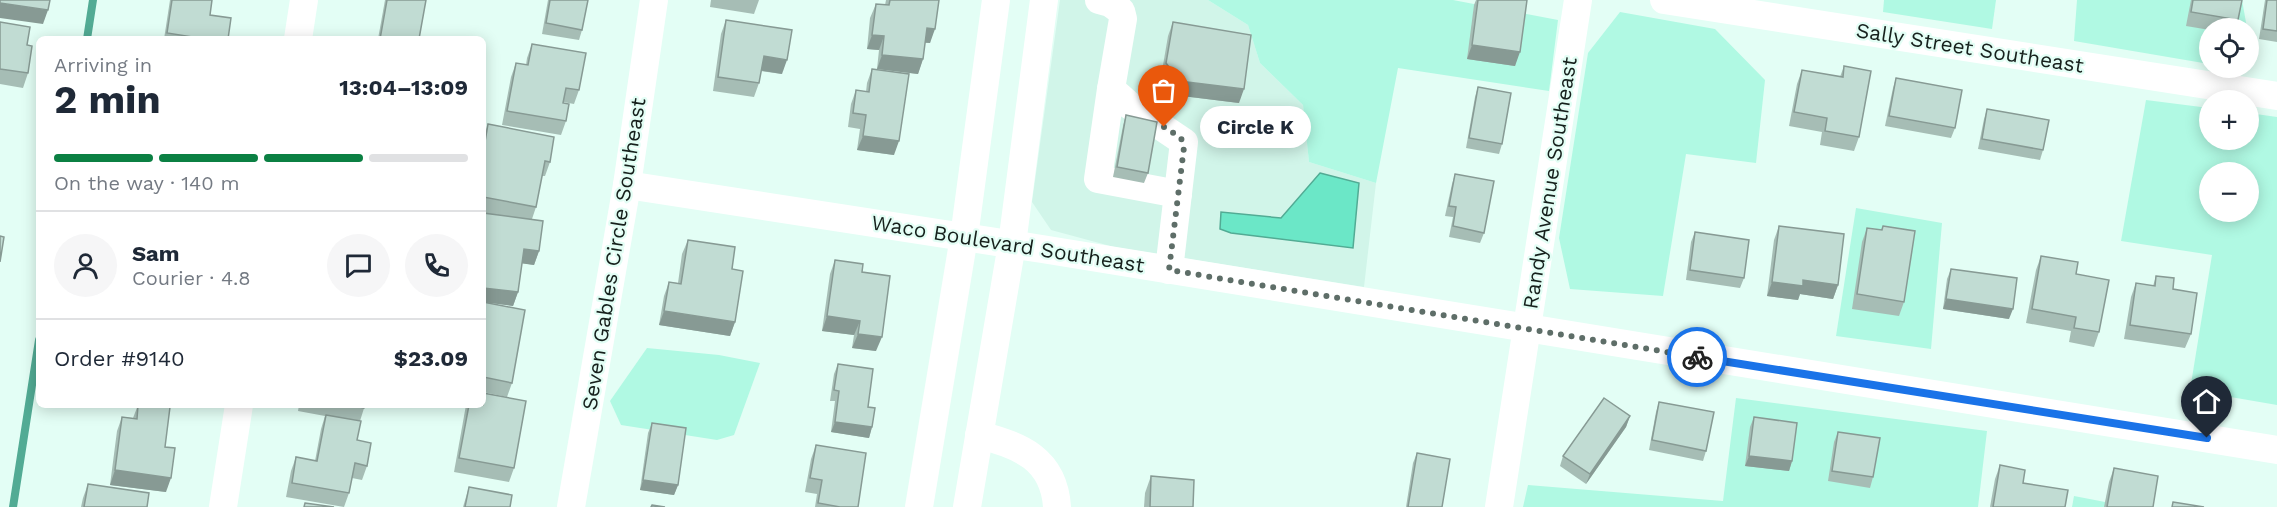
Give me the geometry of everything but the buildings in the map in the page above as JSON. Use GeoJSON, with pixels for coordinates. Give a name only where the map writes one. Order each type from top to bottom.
{"type":"FeatureCollection","features":[{"type":"Feature","properties":{"kind":"street"},"geometry":{"type":"LineString","coordinates":[[298,36],[304,0]]}},
{"type":"Feature","properties":{"kind":"street","name":"Seven Gables Circle Southeast"},"geometry":{"type":"LineString","coordinates":[[572,507],[627,185],[654,0]]}},
{"type":"Feature","properties":{"kind":"street"},"geometry":{"type":"LineString","coordinates":[[918,507],[964,237],[996,0]]}},
{"type":"Feature","properties":{"kind":"street"},"geometry":{"type":"LineString","coordinates":[[968,507],[1012,244],[1044,0]]}},
{"type":"Feature","properties":{"kind":"street"},"geometry":{"type":"LineString","coordinates":[[1099,0],[1110,3],[1121,11],[1123,19],[1110,89],[1098,179],[1178,194]]}},
{"type":"Feature","properties":{"kind":"street","name":"Randy Avenue Southeast"},"geometry":{"type":"LineString","coordinates":[[1498,507],[1528,330],[1578,0]]}},
{"type":"Feature","properties":{"kind":"street","name":"Sally Street Southeast"},"geometry":{"type":"LineString","coordinates":[[1664,0],[2277,96]]}},
{"type":"Feature","properties":{"kind":"street"},"geometry":{"type":"LineString","coordinates":[[1110,89],[1129,105],[1184,142],[1169,270]]}},
{"type":"Feature","properties":{"kind":"street","name":"Waco Boulevard Southeast"},"geometry":{"type":"LineString","coordinates":[[627,185],[1012,244],[1528,330],[2277,450]]}},
{"type":"Feature","properties":{"kind":"street"},"geometry":{"type":"LineString","coordinates":[[223,507],[239,408]]}},
{"type":"Feature","properties":{"kind":"street"},"geometry":{"type":"LineString","coordinates":[[980,435],[1012,443],[1038,460],[1056,491],[1057,507]]}},
{"type":"Feature","properties":{"kind":"shaded area"},"geometry":{"type":"Polygon","coordinates":[[[1060,0],[1208,0],[1248,25],[1260,63],[1303,105],[1309,162],[1376,183],[1364,287],[1114,247],[1051,230],[1032,202],[1060,0]]]}},
{"type":"Feature","properties":{"kind":"shaded area"},"geometry":{"type":"Polygon","coordinates":[[[1208,0],[1453,0],[1558,20],[1549,91],[1398,68],[1376,183],[1309,162],[1303,105],[1260,63],[1248,25],[1208,0]]]}},
{"type":"Feature","properties":{"kind":"shaded area"},"geometry":{"type":"Polygon","coordinates":[[[1884,0],[1996,0],[1992,29],[1883,12],[1884,0]]]}},
{"type":"Feature","properties":{"kind":"shaded area"},"geometry":{"type":"Polygon","coordinates":[[[2077,0],[2242,0],[2245,18],[2199,18],[2199,62],[2074,41],[2077,0]]]}},
{"type":"Feature","properties":{"kind":"shaded area"},"geometry":{"type":"Polygon","coordinates":[[[1620,12],[1715,29],[1765,80],[1756,163],[1686,154],[1663,296],[1570,289],[1559,238],[1588,53],[1620,12]]]}},
{"type":"Feature","properties":{"kind":"shaded area"},"geometry":{"type":"Polygon","coordinates":[[[2146,100],[2199,107],[2199,150],[2259,150],[2259,114],[2277,117],[2277,405],[2190,390],[2212,255],[2121,241],[2146,100]]]}},
{"type":"Feature","properties":{"kind":"shaded area"},"geometry":{"type":"Polygon","coordinates":[[[1320,173],[1359,183],[1353,248],[1231,233],[1220,229],[1221,212],[1281,218],[1320,173]]]}},
{"type":"Feature","properties":{"kind":"shaded area"},"geometry":{"type":"Polygon","coordinates":[[[1856,208],[1942,223],[1931,349],[1836,336],[1856,208]]]}},
{"type":"Feature","properties":{"kind":"shaded area"},"geometry":{"type":"Polygon","coordinates":[[[647,348],[719,355],[760,363],[734,435],[717,440],[621,425],[610,401],[647,348]]]}},
{"type":"Feature","properties":{"kind":"shaded area"},"geometry":{"type":"Polygon","coordinates":[[[1736,398],[1987,431],[1978,507],[1523,507],[1528,485],[1723,501],[1736,398]]]}},
{"type":"Feature","properties":{"kind":"shaded area"},"geometry":{"type":"Polygon","coordinates":[[[2074,496],[2131,507],[2072,507],[2074,496]]]}},
{"type":"Feature","properties":{"kind":"waterway"},"geometry":{"type":"LineString","coordinates":[[87,36],[93,0]]}},
{"type":"Feature","properties":{"kind":"waterway"},"geometry":{"type":"LineString","coordinates":[[13,507],[36,359]]}},
{"type":"Feature","properties":{"kind":"way so far"},"geometry":{"type":"LineString","coordinates":[[1164,127],[1184,142],[1169,270],[1697,357]]}},
{"type":"Feature","properties":{"kind":"place","name":"Circle K"},"geometry":{"type":"Point","coordinates":[1164,127]}},
{"type":"Feature","properties":{"kind":"route"},"geometry":{"type":"LineString","coordinates":[[1697,357],[2207,438]]}}]}
